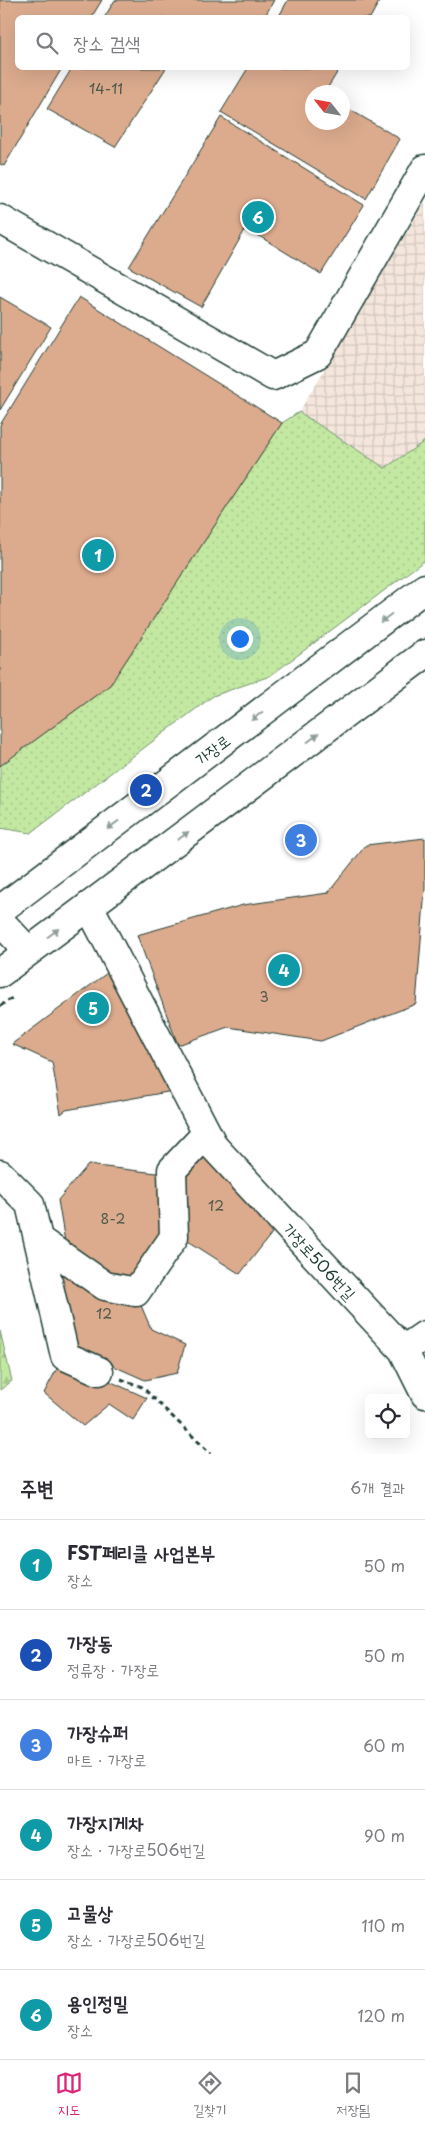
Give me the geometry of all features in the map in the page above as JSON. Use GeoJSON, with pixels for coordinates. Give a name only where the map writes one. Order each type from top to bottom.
{"type":"FeatureCollection","features":[{"type":"Feature","properties":{"kind":"street"},"geometry":{"type":"LineString","coordinates":[[0,219],[273,376],[318,354],[425,169]]}},
{"type":"Feature","properties":{"kind":"street","name":"가장로"},"geometry":{"type":"LineString","coordinates":[[0,910],[425,588]]}},
{"type":"Feature","properties":{"kind":"street"},"geometry":{"type":"LineString","coordinates":[[0,973],[425,654]]}},
{"type":"Feature","properties":{"kind":"street","name":"가장로506번길"},"geometry":{"type":"LineString","coordinates":[[89,906],[214,1147],[414,1342],[425,1394]]}},
{"type":"Feature","properties":{"kind":"street"},"geometry":{"type":"LineString","coordinates":[[0,920],[28,951]]}},
{"type":"Feature","properties":{"kind":"street"},"geometry":{"type":"LineString","coordinates":[[39,1240],[105,1286],[136,1292],[174,1238],[172,1170],[206,1134]]}},
{"type":"Feature","properties":{"kind":"street"},"geometry":{"type":"LineString","coordinates":[[0,1174],[30,1204],[65,1356],[100,1371]]}},
{"type":"Feature","properties":{"kind":"path"},"geometry":{"type":"LineString","coordinates":[[100,1371],[142,1387],[211,1454]]}},
{"type":"Feature","properties":{"kind":"shaded area"},"geometry":{"type":"Polygon","coordinates":[[[425,202],[425,441],[385,468],[299,412],[425,202]]]}},
{"type":"Feature","properties":{"kind":"green space"},"geometry":{"type":"Polygon","coordinates":[[[299,412],[385,468],[425,441],[425,560],[270,676],[213,696],[31,833],[0,828],[0,766],[282,423],[299,412]]]}},
{"type":"Feature","properties":{"kind":"green space"},"geometry":{"type":"Polygon","coordinates":[[[0,1331],[12,1381],[0,1390],[0,1331]]]}},
{"type":"Feature","properties":{"kind":"building"},"geometry":{"type":"Polygon","coordinates":[[[0,0],[102,0],[93,15],[15,15],[15,70],[61,70],[4,166],[0,164],[0,0]]]}},
{"type":"Feature","properties":{"kind":"building"},"geometry":{"type":"Polygon","coordinates":[[[115,0],[274,0],[266,15],[106,15],[115,0]]]}},
{"type":"Feature","properties":{"kind":"building"},"geometry":{"type":"Polygon","coordinates":[[[288,0],[380,0],[372,15],[280,15],[288,0]]]}},
{"type":"Feature","properties":{"kind":"building"},"geometry":{"type":"Polygon","coordinates":[[[71,70],[165,70],[115,147],[47,109],[71,70]]]}},
{"type":"Feature","properties":{"kind":"building"},"geometry":{"type":"Polygon","coordinates":[[[247,70],[339,70],[329,85],[305,85],[305,130],[350,130],[350,110],[400,139],[366,199],[221,112],[247,70]]]}},
{"type":"Feature","properties":{"kind":"building"},"geometry":{"type":"Polygon","coordinates":[[[221,117],[364,205],[321,274],[246,228],[201,307],[129,267],[221,117]]]}},
{"type":"Feature","properties":{"kind":"building"},"geometry":{"type":"Polygon","coordinates":[[[0,297],[51,327],[0,410],[0,297]]]}},
{"type":"Feature","properties":{"kind":"building"},"geometry":{"type":"Polygon","coordinates":[[[79,297],[282,423],[110,685],[0,766],[0,425],[79,297]]]}},
{"type":"Feature","properties":{"kind":"building"},"geometry":{"type":"Polygon","coordinates":[[[425,838],[425,889],[416,1004],[321,1041],[228,1027],[178,1045],[137,935],[243,905],[328,893],[366,845],[425,838]]]}},
{"type":"Feature","properties":{"kind":"building"},"geometry":{"type":"Polygon","coordinates":[[[107,973],[173,1091],[66,1110],[61,1114],[52,1062],[12,1044],[107,973]]]}},
{"type":"Feature","properties":{"kind":"building"},"geometry":{"type":"Polygon","coordinates":[[[204,1149],[272,1233],[240,1274],[185,1239],[180,1177],[204,1149]]]}},
{"type":"Feature","properties":{"kind":"building"},"geometry":{"type":"Polygon","coordinates":[[[88,1165],[165,1174],[166,1237],[134,1285],[104,1278],[66,1248],[58,1200],[88,1165]]]}},
{"type":"Feature","properties":{"kind":"building"},"geometry":{"type":"Polygon","coordinates":[[[49,1256],[137,1296],[151,1329],[185,1345],[177,1373],[145,1380],[73,1348],[49,1256]]]}},
{"type":"Feature","properties":{"kind":"building"},"geometry":{"type":"Polygon","coordinates":[[[61,1361],[147,1398],[133,1420],[109,1404],[83,1426],[44,1393],[61,1361]]]}},
{"type":"Feature","properties":{"kind":"place","name":"용인정밀"},"geometry":{"type":"Point","coordinates":[258,217]}},
{"type":"Feature","properties":{"kind":"place","name":"FST페리클 사업본부"},"geometry":{"type":"Point","coordinates":[98,555]}},
{"type":"Feature","properties":{"kind":"place","name":"가장동"},"geometry":{"type":"Point","coordinates":[146,790]}},
{"type":"Feature","properties":{"kind":"place","name":"가장슈퍼"},"geometry":{"type":"Point","coordinates":[301,840]}},
{"type":"Feature","properties":{"kind":"place","name":"가장지게차"},"geometry":{"type":"Point","coordinates":[284,970]}},
{"type":"Feature","properties":{"kind":"place","name":"고물상"},"geometry":{"type":"Point","coordinates":[93,1008]}}]}
